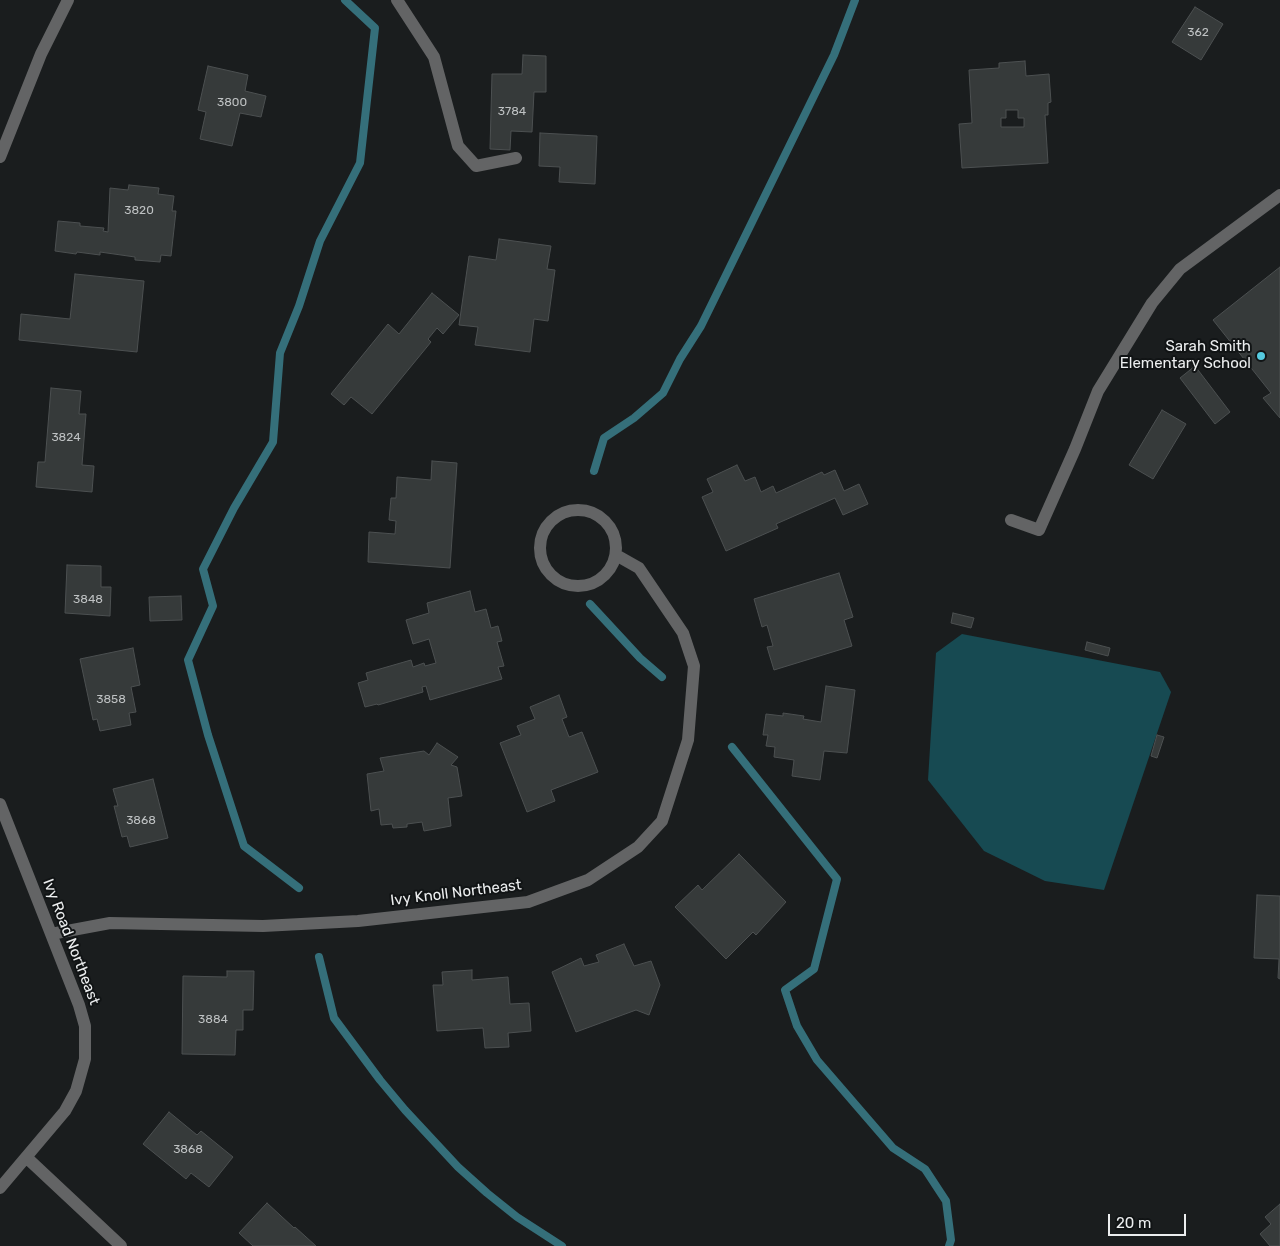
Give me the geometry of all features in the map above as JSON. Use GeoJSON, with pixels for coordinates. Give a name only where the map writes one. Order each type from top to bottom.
{"type":"FeatureCollection","features":[{"type":"Feature","properties":{"kind":"street"},"geometry":{"type":"LineString","coordinates":[[1,152],[41,54],[68,0]]}},
{"type":"Feature","properties":{"kind":"street"},"geometry":{"type":"LineString","coordinates":[[397,0],[434,57],[458,146],[476,166],[516,158]]}},
{"type":"Feature","properties":{"kind":"street"},"geometry":{"type":"LineString","coordinates":[[1011,520],[1039,530],[1075,450],[1098,391],[1152,303],[1180,269],[1280,195]]}},
{"type":"Feature","properties":{"kind":"street"},"geometry":{"type":"LineString","coordinates":[[571,510],[586,511],[599,516],[610,527],[616,540],[616,555],[610,569],[599,579],[586,585],[571,585],[557,579],[547,569],[541,555],[541,540],[547,526],[557,516],[571,510]]}},
{"type":"Feature","properties":{"kind":"street","name":"Ivy Knoll Northeast"},"geometry":{"type":"LineString","coordinates":[[51,934],[110,923],[263,926],[358,921],[528,902],[588,880],[638,847],[662,822],[688,740],[694,666],[683,633],[644,575],[639,568],[616,555]]}},
{"type":"Feature","properties":{"kind":"street","name":"Ivy Road Northeast"},"geometry":{"type":"LineString","coordinates":[[0,804],[79,1005],[85,1026],[86,1059],[76,1091],[65,1111],[0,1188]]}},
{"type":"Feature","properties":{"kind":"street"},"geometry":{"type":"LineString","coordinates":[[26,1157],[121,1246]]}},
{"type":"Feature","properties":{"kind":"shaded area"},"geometry":{"type":"Polygon","coordinates":[[[962,634],[1160,672],[1171,692],[1104,890],[1045,881],[984,851],[928,780],[936,653],[962,634]]]}},
{"type":"Feature","properties":{"kind":"building"},"geometry":{"type":"Polygon","coordinates":[[[1195,7],[1223,24],[1201,60],[1172,42],[1195,7]]]}},
{"type":"Feature","properties":{"kind":"building"},"geometry":{"type":"Polygon","coordinates":[[[523,55],[546,56],[546,92],[534,92],[532,132],[511,131],[510,150],[490,149],[492,74],[522,74],[523,55]]]}},
{"type":"Feature","properties":{"kind":"building"},"geometry":{"type":"Polygon","coordinates":[[[1025,61],[1026,76],[1049,74],[1051,102],[1048,103],[1048,115],[1045,115],[1048,163],[962,168],[959,124],[972,123],[969,70],[999,68],[999,63],[1025,61]],[[1006,110],[1006,118],[1001,118],[1001,127],[1024,127],[1024,118],[1018,118],[1018,110],[1006,110]]]}},
{"type":"Feature","properties":{"kind":"building"},"geometry":{"type":"Polygon","coordinates":[[[208,66],[248,75],[245,91],[266,96],[261,117],[240,113],[232,146],[200,139],[206,112],[198,110],[208,66]]]}},
{"type":"Feature","properties":{"kind":"building"},"geometry":{"type":"Polygon","coordinates":[[[540,133],[597,136],[595,184],[559,182],[560,167],[539,166],[540,133]]]}},
{"type":"Feature","properties":{"kind":"building"},"geometry":{"type":"Polygon","coordinates":[[[129,185],[159,188],[158,194],[174,196],[172,211],[176,211],[171,256],[161,255],[160,262],[135,260],[135,257],[100,252],[100,255],[55,251],[58,221],[80,223],[80,226],[104,228],[103,231],[108,232],[110,188],[128,190],[129,185]]]}},
{"type":"Feature","properties":{"kind":"building"},"geometry":{"type":"Polygon","coordinates":[[[499,239],[551,246],[547,269],[555,270],[548,321],[534,319],[530,352],[475,345],[478,327],[459,325],[469,256],[496,260],[499,239]]]}},
{"type":"Feature","properties":{"kind":"building","name":"Sarah Smith Elementary School"},"geometry":{"type":"Polygon","coordinates":[[[1280,267],[1280,418],[1263,398],[1271,393],[1213,320],[1280,267]]]}},
{"type":"Feature","properties":{"kind":"building"},"geometry":{"type":"Polygon","coordinates":[[[75,274],[144,281],[137,352],[19,340],[21,314],[70,319],[75,274]]]}},
{"type":"Feature","properties":{"kind":"building"},"geometry":{"type":"Polygon","coordinates":[[[432,293],[459,315],[443,334],[437,328],[428,339],[431,342],[372,414],[351,397],[344,405],[331,394],[388,324],[399,334],[432,293]]]}},
{"type":"Feature","properties":{"kind":"building"},"geometry":{"type":"Polygon","coordinates":[[[1195,366],[1230,412],[1215,424],[1180,378],[1195,366]]]}},
{"type":"Feature","properties":{"kind":"building"},"geometry":{"type":"Polygon","coordinates":[[[51,388],[81,391],[79,414],[86,414],[82,465],[94,466],[92,492],[36,487],[38,462],[45,462],[51,388]]]}},
{"type":"Feature","properties":{"kind":"building"},"geometry":{"type":"Polygon","coordinates":[[[1162,410],[1186,424],[1153,479],[1129,465],[1162,410]]]}},
{"type":"Feature","properties":{"kind":"building"},"geometry":{"type":"Polygon","coordinates":[[[432,461],[457,463],[450,568],[368,562],[369,532],[395,534],[396,521],[389,520],[391,498],[396,498],[397,477],[431,480],[432,461]]]}},
{"type":"Feature","properties":{"kind":"building"},"geometry":{"type":"Polygon","coordinates":[[[737,465],[745,481],[755,477],[761,492],[773,486],[776,493],[822,472],[824,475],[835,470],[844,491],[859,484],[868,504],[843,515],[835,498],[776,524],[778,528],[726,551],[702,497],[713,492],[707,479],[737,465]]]}},
{"type":"Feature","properties":{"kind":"building"},"geometry":{"type":"Polygon","coordinates":[[[67,565],[101,566],[101,587],[111,587],[110,616],[65,613],[67,565]]]}},
{"type":"Feature","properties":{"kind":"building"},"geometry":{"type":"Polygon","coordinates":[[[839,573],[853,617],[844,620],[852,646],[774,670],[767,647],[773,646],[767,625],[762,627],[754,599],[839,573]]]}},
{"type":"Feature","properties":{"kind":"building"},"geometry":{"type":"Polygon","coordinates":[[[470,591],[475,612],[486,609],[491,628],[498,626],[502,641],[497,642],[504,666],[498,667],[502,679],[430,700],[426,686],[422,687],[423,692],[365,707],[358,683],[368,680],[366,673],[411,660],[413,667],[424,663],[425,666],[436,663],[429,639],[413,644],[406,620],[429,613],[427,603],[470,591]]]}},
{"type":"Feature","properties":{"kind":"building"},"geometry":{"type":"Polygon","coordinates":[[[181,596],[182,620],[150,621],[149,597],[181,596]]]}},
{"type":"Feature","properties":{"kind":"building"},"geometry":{"type":"Polygon","coordinates":[[[953,613],[974,618],[971,628],[951,623],[953,613]]]}},
{"type":"Feature","properties":{"kind":"building"},"geometry":{"type":"Polygon","coordinates":[[[1087,642],[1110,648],[1108,656],[1085,650],[1087,642]]]}},
{"type":"Feature","properties":{"kind":"building"},"geometry":{"type":"Polygon","coordinates":[[[133,648],[140,685],[131,687],[136,712],[129,713],[131,725],[100,731],[97,719],[93,720],[80,659],[133,648]]]}},
{"type":"Feature","properties":{"kind":"building"},"geometry":{"type":"Polygon","coordinates":[[[826,686],[855,690],[847,753],[824,751],[820,780],[792,776],[794,760],[774,757],[775,747],[766,746],[768,735],[763,735],[766,714],[783,716],[783,713],[804,716],[803,719],[821,722],[826,686]]]}},
{"type":"Feature","properties":{"kind":"building"},"geometry":{"type":"Polygon","coordinates":[[[559,695],[567,717],[562,719],[569,737],[582,732],[598,772],[551,790],[555,801],[527,812],[500,743],[521,735],[517,726],[535,719],[530,707],[559,695]]]}},
{"type":"Feature","properties":{"kind":"building"},"geometry":{"type":"Polygon","coordinates":[[[1157,735],[1164,737],[1157,758],[1151,756],[1157,735]]]}},
{"type":"Feature","properties":{"kind":"building"},"geometry":{"type":"Polygon","coordinates":[[[437,743],[458,757],[451,765],[457,767],[462,796],[448,798],[451,826],[424,831],[422,822],[407,824],[407,827],[393,828],[392,824],[381,825],[379,809],[371,811],[367,774],[384,771],[380,758],[424,751],[429,755],[437,743]]]}},
{"type":"Feature","properties":{"kind":"building"},"geometry":{"type":"Polygon","coordinates":[[[153,779],[168,838],[130,847],[127,836],[122,837],[114,806],[118,806],[113,789],[153,779]]]}},
{"type":"Feature","properties":{"kind":"building"},"geometry":{"type":"Polygon","coordinates":[[[739,854],[786,902],[756,935],[753,932],[726,959],[675,907],[698,885],[702,890],[739,854]]]}},
{"type":"Feature","properties":{"kind":"building"},"geometry":{"type":"Polygon","coordinates":[[[1257,895],[1280,896],[1280,979],[1278,978],[1279,959],[1254,958],[1257,895]]]}},
{"type":"Feature","properties":{"kind":"building"},"geometry":{"type":"Polygon","coordinates":[[[624,944],[634,966],[651,961],[660,985],[649,1015],[636,1010],[576,1032],[552,972],[581,958],[584,966],[599,962],[596,955],[624,944]]]}},
{"type":"Feature","properties":{"kind":"building"},"geometry":{"type":"Polygon","coordinates":[[[472,970],[472,980],[508,977],[510,1004],[529,1003],[531,1031],[508,1033],[509,1047],[485,1048],[483,1028],[437,1031],[433,985],[443,985],[442,972],[472,970]]]}},
{"type":"Feature","properties":{"kind":"building"},"geometry":{"type":"Polygon","coordinates":[[[227,971],[254,971],[253,1010],[243,1010],[243,1030],[236,1030],[235,1055],[182,1054],[183,976],[227,977],[227,971]]]}},
{"type":"Feature","properties":{"kind":"building"},"geometry":{"type":"Polygon","coordinates":[[[169,1112],[197,1135],[201,1131],[233,1157],[209,1187],[191,1173],[186,1179],[143,1144],[169,1112]]]}},
{"type":"Feature","properties":{"kind":"building"},"geometry":{"type":"Polygon","coordinates":[[[267,1203],[316,1246],[253,1246],[239,1233],[267,1203]]]}},
{"type":"Feature","properties":{"kind":"building"},"geometry":{"type":"Polygon","coordinates":[[[1280,1204],[1280,1246],[1270,1246],[1260,1234],[1271,1224],[1265,1217],[1280,1204]]]}},
{"type":"Feature","properties":{"kind":"waterway"},"geometry":{"type":"LineString","coordinates":[[299,888],[244,846],[208,735],[188,660],[213,606],[203,569],[234,508],[273,442],[280,353],[299,306],[320,241],[360,163],[375,28],[345,0]]}},
{"type":"Feature","properties":{"kind":"waterway"},"geometry":{"type":"LineString","coordinates":[[594,471],[604,438],[634,418],[663,393],[680,359],[701,326],[834,55],[855,0]]}},
{"type":"Feature","properties":{"kind":"waterway"},"geometry":{"type":"LineString","coordinates":[[590,604],[640,658],[662,677]]}},
{"type":"Feature","properties":{"kind":"waterway"},"geometry":{"type":"LineString","coordinates":[[732,747],[837,879],[814,969],[785,990],[797,1026],[817,1060],[893,1148],[925,1169],[946,1201],[951,1240],[949,1246]]}},
{"type":"Feature","properties":{"kind":"waterway"},"geometry":{"type":"LineString","coordinates":[[319,957],[334,1018],[405,1110],[458,1167],[487,1193],[517,1217],[562,1246]]}},
{"type":"Feature","properties":{"kind":"place","name":"Sarah Smith Elementary School"},"geometry":{"type":"Point","coordinates":[1261,356]}}]}
